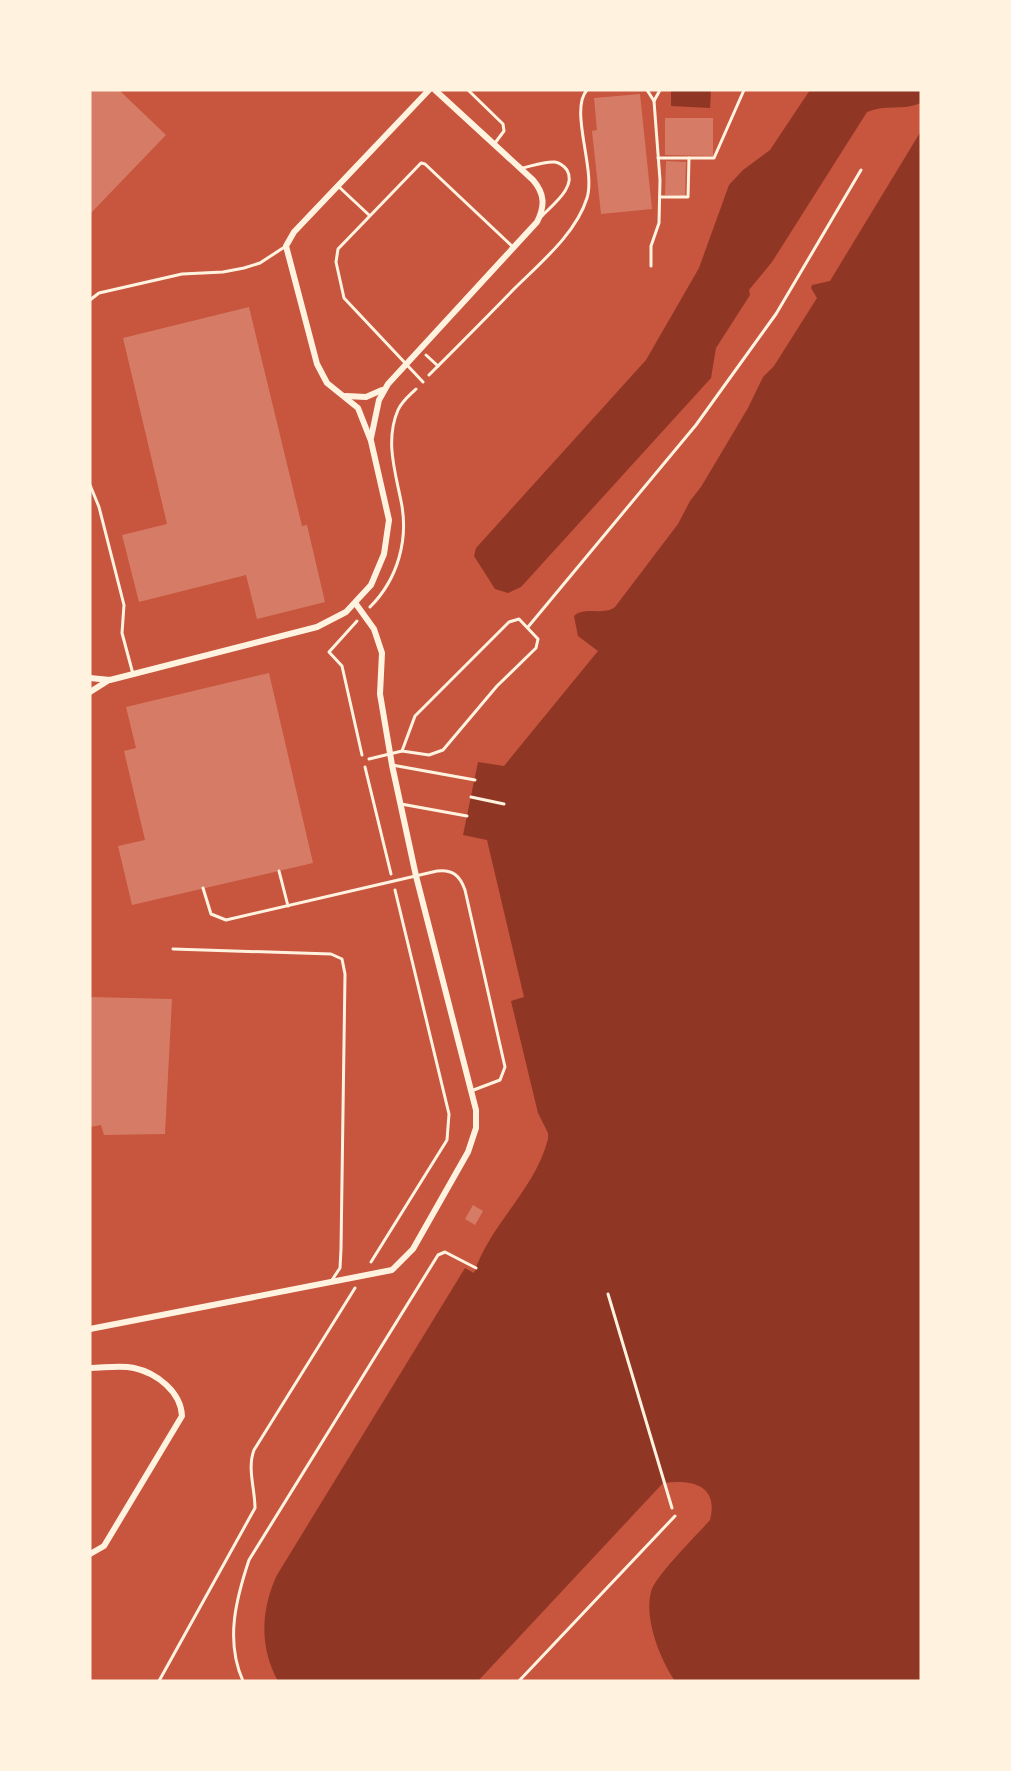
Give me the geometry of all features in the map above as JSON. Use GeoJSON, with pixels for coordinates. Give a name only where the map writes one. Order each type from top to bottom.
{"type":"FeatureCollection","features":[{"type":"Feature","properties":{"kind":"street"},"geometry":{"type":"LineString","coordinates":[[90,692],[110,680],[317,627],[341,616],[356,604],[375,578],[389,534],[388,509],[371,441],[358,408],[327,383],[317,364],[286,246],[294,232],[429,90]]}},
{"type":"Feature","properties":{"kind":"street"},"geometry":{"type":"LineString","coordinates":[[371,441],[379,399],[386,387],[537,222],[543,208],[542,194],[537,184],[435,90]]}},
{"type":"Feature","properties":{"kind":"street"},"geometry":{"type":"LineString","coordinates":[[342,395],[366,397],[386,387]]}},
{"type":"Feature","properties":{"kind":"street"},"geometry":{"type":"LineString","coordinates":[[90,1329],[189,1308],[362,1278],[392,1270],[413,1249],[474,1138],[477,1120],[471,1091],[416,876],[392,765],[380,694],[382,653],[377,635],[356,604]]}},
{"type":"Feature","properties":{"kind":"street"},"geometry":{"type":"LineString","coordinates":[[90,678],[110,680]]}},
{"type":"Feature","properties":{"kind":"street"},"geometry":{"type":"LineString","coordinates":[[90,1368],[126,1367],[146,1373],[165,1384],[175,1394],[182,1416],[104,1546],[90,1554]]}},
{"type":"Feature","properties":{"kind":"lane"},"geometry":{"type":"LineString","coordinates":[[468,90],[503,124],[504,131],[495,143]]}},
{"type":"Feature","properties":{"kind":"lane"},"geometry":{"type":"LineString","coordinates":[[521,169],[555,162],[563,166],[568,173],[569,181],[566,191],[537,222]]}},
{"type":"Feature","properties":{"kind":"lane"},"geometry":{"type":"LineString","coordinates":[[423,382],[343,294],[336,252],[416,165],[423,163],[514,248]]}},
{"type":"Feature","properties":{"kind":"lane"},"geometry":{"type":"LineString","coordinates":[[528,627],[696,425],[760,338],[801,274],[861,170]]}},
{"type":"Feature","properties":{"kind":"lane"},"geometry":{"type":"LineString","coordinates":[[338,186],[369,215]]}},
{"type":"Feature","properties":{"kind":"lane"},"geometry":{"type":"LineString","coordinates":[[90,300],[99,292],[182,274],[223,272],[244,268],[260,263],[286,246]]}},
{"type":"Feature","properties":{"kind":"lane"},"geometry":{"type":"LineString","coordinates":[[90,486],[99,507],[124,605],[122,633],[133,674]]}},
{"type":"Feature","properties":{"kind":"lane"},"geometry":{"type":"LineString","coordinates":[[369,759],[402,751],[429,755],[449,745],[497,686],[536,648],[538,639],[528,627],[519,619],[515,619],[477,653],[415,716],[402,751]]}},
{"type":"Feature","properties":{"kind":"lane"},"geometry":{"type":"LineString","coordinates":[[392,765],[475,780]]}},
{"type":"Feature","properties":{"kind":"lane"},"geometry":{"type":"LineString","coordinates":[[401,804],[467,816]]}},
{"type":"Feature","properties":{"kind":"lane"},"geometry":{"type":"LineString","coordinates":[[202,888],[208,910],[220,919],[244,917],[447,870],[460,878],[465,890],[505,1067],[500,1080],[471,1091]]}},
{"type":"Feature","properties":{"kind":"lane"},"geometry":{"type":"LineString","coordinates":[[279,871],[288,906]]}},
{"type":"Feature","properties":{"kind":"lane"},"geometry":{"type":"LineString","coordinates":[[173,949],[331,954],[342,959],[345,974],[341,1256],[337,1274],[328,1283]]}},
{"type":"Feature","properties":{"kind":"lane"},"geometry":{"type":"LineString","coordinates":[[243,1681],[234,1647],[235,1602],[249,1560],[438,1256],[445,1252],[476,1268]]}},
{"type":"Feature","properties":{"kind":"lane"},"geometry":{"type":"LineString","coordinates":[[519,1681],[675,1516]]}},
{"type":"Feature","properties":{"kind":"path"},"geometry":{"type":"LineString","coordinates":[[159,1681],[255,1508],[255,1484],[250,1465],[254,1450],[447,1140],[450,1127],[440,1073],[342,666],[329,652],[388,586],[402,548],[403,520],[393,467],[393,429],[402,404],[543,261],[579,218],[588,195],[587,156],[582,120],[583,95],[587,90]]}},
{"type":"Feature","properties":{"kind":"path"},"geometry":{"type":"LineString","coordinates":[[647,90],[654,101],[660,196],[659,224],[651,246],[651,266]]}},
{"type":"Feature","properties":{"kind":"path"},"geometry":{"type":"LineString","coordinates":[[654,101],[660,90]]}},
{"type":"Feature","properties":{"kind":"path"},"geometry":{"type":"LineString","coordinates":[[658,158],[714,158],[744,90]]}},
{"type":"Feature","properties":{"kind":"path"},"geometry":{"type":"LineString","coordinates":[[660,196],[688,197],[689,158]]}},
{"type":"Feature","properties":{"kind":"path"},"geometry":{"type":"LineString","coordinates":[[471,797],[504,804]]}},
{"type":"Feature","properties":{"kind":"path"},"geometry":{"type":"LineString","coordinates":[[608,1294],[675,1516]]}},
{"type":"Feature","properties":{"kind":"shaded area"},"geometry":{"type":"Polygon","coordinates":[[[671,90],[711,90],[710,108],[671,106],[671,90]]]}},
{"type":"Feature","properties":{"kind":"shaded area"},"geometry":{"type":"Polygon","coordinates":[[[810,90],[921,90],[921,103],[908,107],[880,108],[867,112],[772,262],[749,290],[750,295],[716,348],[711,378],[521,587],[508,593],[495,589],[474,556],[476,548],[646,360],[699,268],[729,185],[743,170],[770,150],[810,90]]]}},
{"type":"Feature","properties":{"kind":"shaded area"},"geometry":{"type":"Polygon","coordinates":[[[921,131],[921,1681],[675,1681],[664,1662],[655,1638],[649,1603],[651,1592],[668,1566],[710,1520],[712,1508],[711,1499],[701,1487],[684,1482],[674,1482],[663,1483],[478,1681],[278,1681],[268,1655],[264,1628],[268,1601],[277,1575],[465,1268],[474,1273],[490,1239],[533,1175],[548,1139],[548,1133],[538,1113],[511,1001],[524,997],[487,840],[463,835],[478,762],[504,766],[598,651],[578,636],[574,616],[578,613],[605,611],[615,607],[678,524],[748,408],[763,377],[774,366],[817,298],[811,288],[812,285],[830,281],[921,131]]]}},
{"type":"Feature","properties":{"kind":"building"},"geometry":{"type":"Polygon","coordinates":[[[90,90],[119,90],[166,135],[90,214],[90,90]]]}},
{"type":"Feature","properties":{"kind":"building"},"geometry":{"type":"Polygon","coordinates":[[[640,94],[652,209],[601,214],[592,131],[597,130],[594,98],[640,94]]]}},
{"type":"Feature","properties":{"kind":"building"},"geometry":{"type":"Polygon","coordinates":[[[665,118],[713,118],[713,156],[665,155],[665,118]]]}},
{"type":"Feature","properties":{"kind":"building"},"geometry":{"type":"Polygon","coordinates":[[[666,161],[686,162],[685,196],[665,195],[666,161]]]}},
{"type":"Feature","properties":{"kind":"building"},"geometry":{"type":"Polygon","coordinates":[[[249,307],[302,526],[307,525],[325,602],[257,619],[246,575],[139,602],[122,535],[167,524],[123,338],[249,307]]]}},
{"type":"Feature","properties":{"kind":"building"},"geometry":{"type":"Polygon","coordinates":[[[269,673],[313,863],[132,905],[118,846],[145,840],[124,751],[136,748],[126,707],[269,673]]]}},
{"type":"Feature","properties":{"kind":"building"},"geometry":{"type":"Polygon","coordinates":[[[90,997],[172,999],[165,1134],[104,1135],[101,1125],[90,1127],[90,997]]]}},
{"type":"Feature","properties":{"kind":"building"},"geometry":{"type":"Polygon","coordinates":[[[473,1205],[483,1211],[475,1225],[465,1219],[473,1205]]]}}]}
